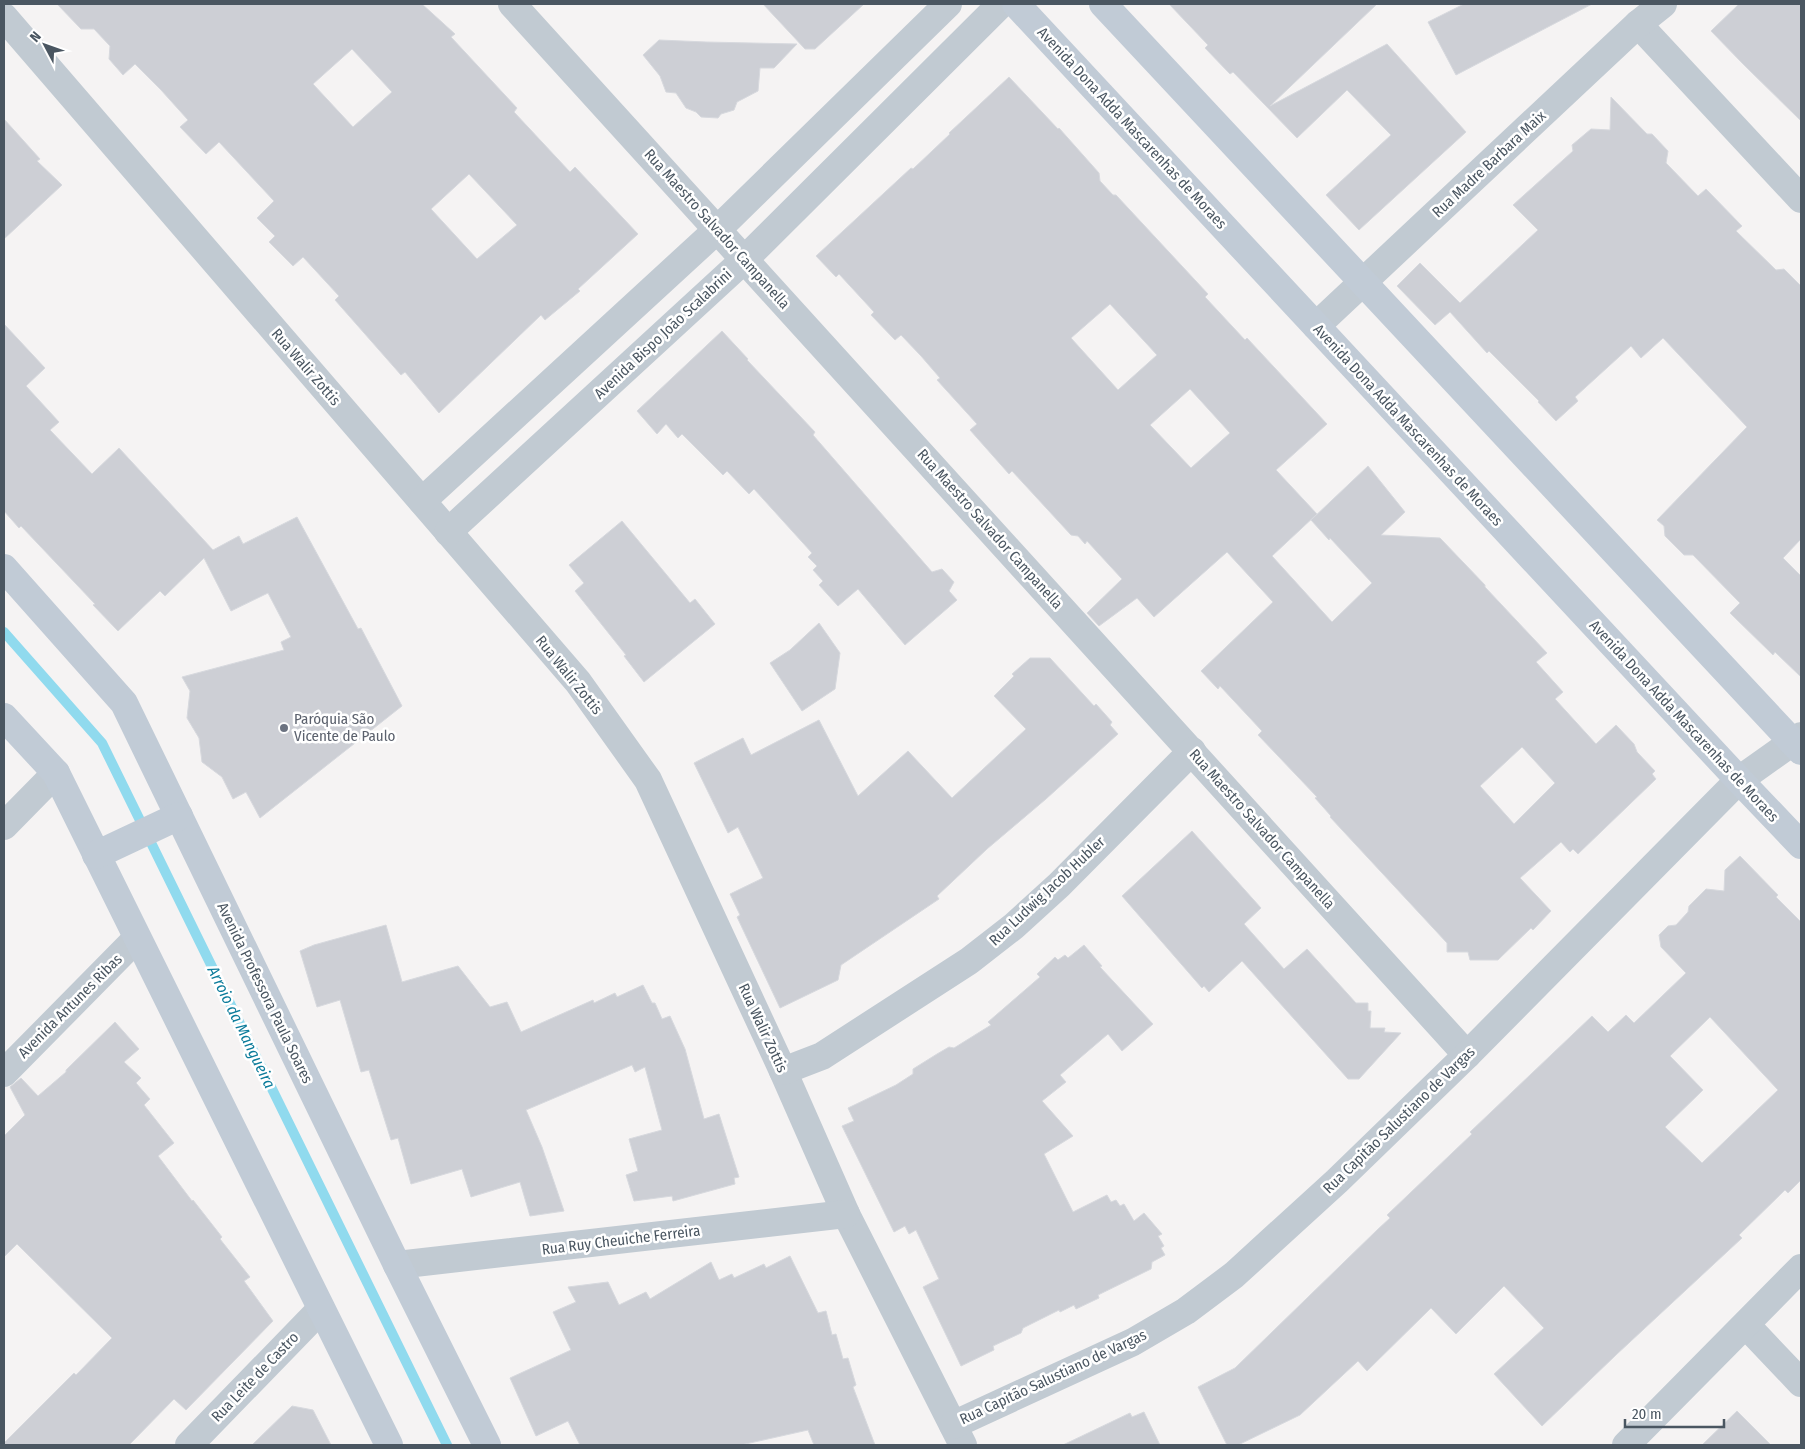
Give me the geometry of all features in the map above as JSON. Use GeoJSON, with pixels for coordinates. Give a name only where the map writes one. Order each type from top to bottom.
{"type":"FeatureCollection","features":[{"type":"Feature","properties":{"kind":"main road","name":"Avenida Dona Adda Mascarenhas de Moraes"},"geometry":{"type":"LineString","coordinates":[[1016,4],[1738,780],[1801,845]]}},
{"type":"Feature","properties":{"kind":"main road"},"geometry":{"type":"LineString","coordinates":[[1102,4],[1798,743]]}},
{"type":"Feature","properties":{"kind":"main road","name":"Avenida Professora Paula Soares"},"geometry":{"type":"LineString","coordinates":[[4,568],[124,703],[397,1266],[487,1445]]}},
{"type":"Feature","properties":{"kind":"main road"},"geometry":{"type":"LineString","coordinates":[[4,717],[56,773],[389,1445]]}},
{"type":"Feature","properties":{"kind":"main road"},"geometry":{"type":"LineString","coordinates":[[96,855],[179,816]]}},
{"type":"Feature","properties":{"kind":"street","name":"Rua Maestro Salvador Campanella"},"geometry":{"type":"LineString","coordinates":[[512,4],[1467,1054]]}},
{"type":"Feature","properties":{"kind":"street"},"geometry":{"type":"LineString","coordinates":[[422,501],[718,229],[948,4]]}},
{"type":"Feature","properties":{"kind":"street","name":"Avenida Bispo João Scalabrini"},"geometry":{"type":"LineString","coordinates":[[448,532],[745,259],[1001,4]]}},
{"type":"Feature","properties":{"kind":"street","name":"Rua Madre Barbara Maix"},"geometry":{"type":"LineString","coordinates":[[1316,326],[1638,24],[1663,4]]}},
{"type":"Feature","properties":{"kind":"street","name":"Rua Walir Zottis"},"geometry":{"type":"LineString","coordinates":[[4,17],[578,682],[648,780],[783,1071],[846,1214],[958,1435]]}},
{"type":"Feature","properties":{"kind":"street"},"geometry":{"type":"LineString","coordinates":[[1638,24],[1801,199]]}},
{"type":"Feature","properties":{"kind":"street","name":"Rua Capitão Salustiano de Vargas"},"geometry":{"type":"LineString","coordinates":[[958,1435],[1134,1342],[1186,1311],[1234,1275],[1337,1181],[1467,1054],[1738,780],[1798,743]]}},
{"type":"Feature","properties":{"kind":"street","name":"Rua Ludwig Jacob Hubler"},"geometry":{"type":"LineString","coordinates":[[783,1071],[822,1056],[976,956],[1014,926],[1059,885],[1192,751]]}},
{"type":"Feature","properties":{"kind":"street"},"geometry":{"type":"LineString","coordinates":[[4,826],[56,773]]}},
{"type":"Feature","properties":{"kind":"street","name":"Avenida Antunes Ribas"},"geometry":{"type":"LineString","coordinates":[[4,1073],[137,938]]}},
{"type":"Feature","properties":{"kind":"street","name":"Rua Ruy Cheuiche Ferreira"},"geometry":{"type":"LineString","coordinates":[[397,1266],[846,1214]]}},
{"type":"Feature","properties":{"kind":"street"},"geometry":{"type":"LineString","coordinates":[[1626,1445],[1746,1326],[1801,1268]]}},
{"type":"Feature","properties":{"kind":"street","name":"Rua Leite de Castro"},"geometry":{"type":"LineString","coordinates":[[189,1445],[322,1309]]}},
{"type":"Feature","properties":{"kind":"street"},"geometry":{"type":"LineString","coordinates":[[1746,1326],[1801,1383]]}},
{"type":"Feature","properties":{"kind":"building"},"geometry":{"type":"Polygon","coordinates":[[[57,4],[422,4],[455,34],[451,37],[517,108],[514,112],[570,172],[575,167],[638,234],[578,289],[580,291],[545,320],[541,315],[439,413],[405,372],[401,375],[335,300],[339,296],[303,257],[293,266],[269,242],[275,236],[257,218],[274,201],[219,142],[206,154],[180,127],[188,120],[135,64],[123,75],[109,59],[110,46],[94,29],[81,29],[57,4]],[[352,49],[313,84],[353,127],[392,92],[352,49]],[[469,174],[431,209],[477,259],[517,225],[469,174]]]}},
{"type":"Feature","properties":{"kind":"building"},"geometry":{"type":"Polygon","coordinates":[[[763,4],[864,4],[815,49],[805,49],[763,4]]]}},
{"type":"Feature","properties":{"kind":"building"},"geometry":{"type":"Polygon","coordinates":[[[1169,4],[1377,4],[1270,106],[1387,44],[1466,132],[1359,230],[1326,195],[1391,135],[1347,90],[1297,138],[1233,72],[1230,74],[1205,48],[1208,45],[1169,4]]]}},
{"type":"Feature","properties":{"kind":"building"},"geometry":{"type":"Polygon","coordinates":[[[1464,4],[1592,4],[1456,75],[1428,22],[1464,4]]]}},
{"type":"Feature","properties":{"kind":"building"},"geometry":{"type":"Polygon","coordinates":[[[1739,4],[1801,4],[1801,121],[1711,31],[1739,4]]]}},
{"type":"Feature","properties":{"kind":"building"},"geometry":{"type":"Polygon","coordinates":[[[659,40],[797,44],[774,68],[760,68],[758,91],[737,102],[734,110],[721,114],[718,118],[701,117],[696,112],[686,108],[676,93],[666,92],[660,76],[643,55],[659,40]]]}},
{"type":"Feature","properties":{"kind":"building"},"geometry":{"type":"Polygon","coordinates":[[[1009,77],[1059,128],[1099,173],[1100,181],[1113,195],[1116,195],[1208,294],[1205,297],[1245,340],[1247,338],[1327,424],[1276,470],[1317,514],[1272,556],[1332,622],[1372,583],[1311,520],[1368,466],[1405,512],[1381,535],[1440,538],[1547,653],[1536,662],[1563,692],[1555,699],[1596,744],[1616,725],[1655,771],[1652,774],[1656,779],[1578,854],[1573,849],[1570,852],[1561,842],[1520,878],[1551,911],[1533,930],[1531,928],[1498,960],[1470,960],[1468,952],[1447,952],[1447,943],[1330,817],[1315,798],[1317,797],[1258,735],[1262,731],[1220,686],[1218,689],[1201,671],[1273,602],[1227,552],[1154,617],[1137,598],[1099,626],[1087,613],[1122,579],[1087,541],[1085,544],[1078,536],[1071,535],[1012,471],[1009,474],[970,430],[977,424],[937,380],[940,378],[921,356],[901,335],[895,340],[871,315],[874,312],[839,274],[836,277],[816,256],[911,168],[913,169],[1009,77]],[[1110,304],[1071,338],[1118,390],[1157,355],[1110,304]],[[1190,389],[1150,425],[1191,468],[1230,433],[1190,389]],[[1522,747],[1480,786],[1514,824],[1555,783],[1522,747]]]}},
{"type":"Feature","properties":{"kind":"building"},"geometry":{"type":"Polygon","coordinates":[[[1611,97],[1647,134],[1652,134],[1668,151],[1666,163],[1698,196],[1706,189],[1742,226],[1736,231],[1776,270],[1784,269],[1801,286],[1801,539],[1783,558],[1801,576],[1801,677],[1775,652],[1773,655],[1730,613],[1740,603],[1693,555],[1684,555],[1665,536],[1664,526],[1657,520],[1747,427],[1663,338],[1641,358],[1631,346],[1575,397],[1578,401],[1556,421],[1539,401],[1489,351],[1487,353],[1450,312],[1435,325],[1397,286],[1420,263],[1460,303],[1538,230],[1513,205],[1573,151],[1572,145],[1591,129],[1610,130],[1611,97]]]}},
{"type":"Feature","properties":{"kind":"building"},"geometry":{"type":"Polygon","coordinates":[[[4,119],[40,159],[37,161],[62,185],[4,239],[4,119]]]}},
{"type":"Feature","properties":{"kind":"building"},"geometry":{"type":"Polygon","coordinates":[[[4,324],[45,368],[26,386],[59,422],[50,430],[92,474],[119,448],[213,550],[239,536],[243,544],[297,517],[358,629],[361,628],[402,706],[260,818],[246,792],[233,799],[222,777],[202,762],[199,738],[187,718],[190,691],[182,677],[284,650],[281,642],[291,637],[268,593],[231,611],[204,558],[165,596],[160,591],[118,631],[21,526],[19,528],[4,511],[4,324]]]}},
{"type":"Feature","properties":{"kind":"building"},"geometry":{"type":"Polygon","coordinates":[[[722,331],[815,432],[813,435],[932,572],[942,569],[954,582],[949,591],[957,600],[905,645],[858,589],[838,606],[819,585],[823,581],[813,570],[817,566],[808,557],[812,553],[754,489],[749,494],[727,471],[723,475],[682,434],[678,438],[666,424],[657,434],[637,411],[722,331]]]}},
{"type":"Feature","properties":{"kind":"building"},"geometry":{"type":"Polygon","coordinates":[[[622,521],[690,603],[695,599],[715,624],[644,682],[624,656],[626,655],[575,591],[584,583],[569,565],[622,521]]]}},
{"type":"Feature","properties":{"kind":"building"},"geometry":{"type":"Polygon","coordinates":[[[819,623],[840,653],[835,689],[802,711],[770,663],[790,650],[819,623]]]}},
{"type":"Feature","properties":{"kind":"building"},"geometry":{"type":"Polygon","coordinates":[[[1030,658],[1050,658],[1094,706],[1096,704],[1112,722],[1110,725],[1118,734],[987,849],[937,896],[939,899],[841,965],[838,980],[780,1008],[737,917],[740,915],[730,894],[763,878],[738,827],[728,833],[694,763],[743,738],[751,755],[819,720],[858,796],[908,751],[952,798],[1026,729],[994,696],[1014,676],[1012,674],[1030,658]]]}},
{"type":"Feature","properties":{"kind":"building"},"geometry":{"type":"Polygon","coordinates":[[[1192,831],[1261,908],[1244,924],[1284,969],[1307,949],[1356,1003],[1368,1003],[1368,1011],[1371,1011],[1370,1028],[1385,1028],[1384,1032],[1401,1033],[1359,1079],[1348,1079],[1242,961],[1209,992],[1204,986],[1202,988],[1122,896],[1192,831]]]}},
{"type":"Feature","properties":{"kind":"building"},"geometry":{"type":"Polygon","coordinates":[[[1740,856],[1801,922],[1801,1180],[1788,1193],[1785,1190],[1739,1235],[1742,1238],[1542,1426],[1494,1374],[1544,1328],[1504,1286],[1456,1334],[1431,1308],[1367,1371],[1358,1361],[1300,1415],[1238,1445],[1227,1445],[1198,1387],[1235,1368],[1390,1218],[1387,1215],[1472,1134],[1470,1132],[1592,1016],[1608,1032],[1626,1015],[1634,1023],[1686,973],[1661,947],[1659,935],[1668,926],[1676,925],[1688,912],[1689,906],[1706,889],[1724,891],[1725,870],[1740,856]],[[1710,1017],[1670,1056],[1703,1090],[1665,1127],[1702,1163],[1778,1090],[1710,1017]]]}},
{"type":"Feature","properties":{"kind":"building"},"geometry":{"type":"Polygon","coordinates":[[[386,925],[402,982],[458,966],[490,1007],[507,1002],[521,1032],[593,1000],[594,1003],[615,993],[617,997],[643,985],[652,1003],[655,1003],[662,1019],[670,1016],[685,1049],[704,1119],[719,1114],[739,1177],[734,1178],[735,1184],[673,1201],[672,1196],[634,1201],[626,1175],[638,1171],[629,1139],[662,1130],[645,1067],[635,1072],[632,1065],[526,1110],[542,1147],[564,1211],[530,1216],[520,1182],[471,1197],[462,1169],[411,1184],[398,1138],[391,1140],[369,1070],[361,1072],[340,1000],[317,1007],[300,951],[314,945],[386,925]]]}},
{"type":"Feature","properties":{"kind":"building"},"geometry":{"type":"Polygon","coordinates":[[[1084,945],[1102,966],[1100,967],[1153,1024],[1122,1051],[1108,1034],[1060,1075],[1066,1082],[1042,1101],[1073,1136],[1044,1154],[1073,1212],[1107,1195],[1111,1202],[1116,1200],[1120,1206],[1124,1204],[1134,1221],[1144,1213],[1162,1234],[1158,1236],[1164,1246],[1161,1248],[1165,1255],[1152,1262],[1151,1269],[1098,1295],[1099,1298],[1076,1309],[1074,1305],[1060,1312],[1059,1310],[1023,1328],[1021,1333],[993,1346],[994,1350],[961,1366],[923,1287],[939,1279],[916,1230],[909,1234],[905,1226],[894,1232],[842,1126],[854,1121],[848,1108],[896,1085],[913,1074],[913,1069],[949,1047],[954,1048],[991,1025],[988,1022],[1040,977],[1037,974],[1055,957],[1058,960],[1065,955],[1068,958],[1084,945]]]}},
{"type":"Feature","properties":{"kind":"building"},"geometry":{"type":"Polygon","coordinates":[[[115,1022],[139,1049],[124,1062],[141,1078],[136,1083],[150,1099],[144,1105],[174,1143],[158,1156],[222,1237],[220,1239],[250,1277],[244,1281],[273,1321],[186,1410],[174,1399],[129,1445],[4,1445],[74,1373],[76,1375],[112,1338],[17,1244],[4,1257],[4,1136],[25,1115],[10,1087],[21,1078],[38,1096],[66,1072],[115,1022]]]}},
{"type":"Feature","properties":{"kind":"building"},"geometry":{"type":"Polygon","coordinates":[[[790,1256],[818,1313],[826,1311],[832,1335],[836,1334],[843,1359],[848,1358],[856,1385],[853,1387],[875,1445],[814,1445],[808,1430],[741,1445],[580,1445],[568,1421],[536,1436],[510,1378],[571,1350],[553,1312],[576,1302],[568,1287],[608,1282],[619,1305],[646,1292],[650,1299],[711,1262],[719,1280],[732,1274],[734,1278],[764,1264],[766,1268],[790,1256]]]}},
{"type":"Feature","properties":{"kind":"building"},"geometry":{"type":"Polygon","coordinates":[[[292,1406],[313,1410],[331,1445],[252,1445],[292,1406]]]}},
{"type":"Feature","properties":{"kind":"building"},"geometry":{"type":"Polygon","coordinates":[[[1737,1411],[1771,1445],[1702,1445],[1737,1411]]]}},
{"type":"Feature","properties":{"kind":"building"},"geometry":{"type":"Polygon","coordinates":[[[1144,1412],[1160,1445],[1063,1445],[1130,1413],[1132,1417],[1144,1412]]]}},
{"type":"Feature","properties":{"kind":"waterway","name":"Arroio da Mangueira"},"geometry":{"type":"LineString","coordinates":[[4,632],[102,743],[447,1445]]}},
{"type":"Feature","properties":{"kind":"place","name":"Paróquia São Vicente de Paulo"},"geometry":{"type":"Point","coordinates":[284,728]}}]}
